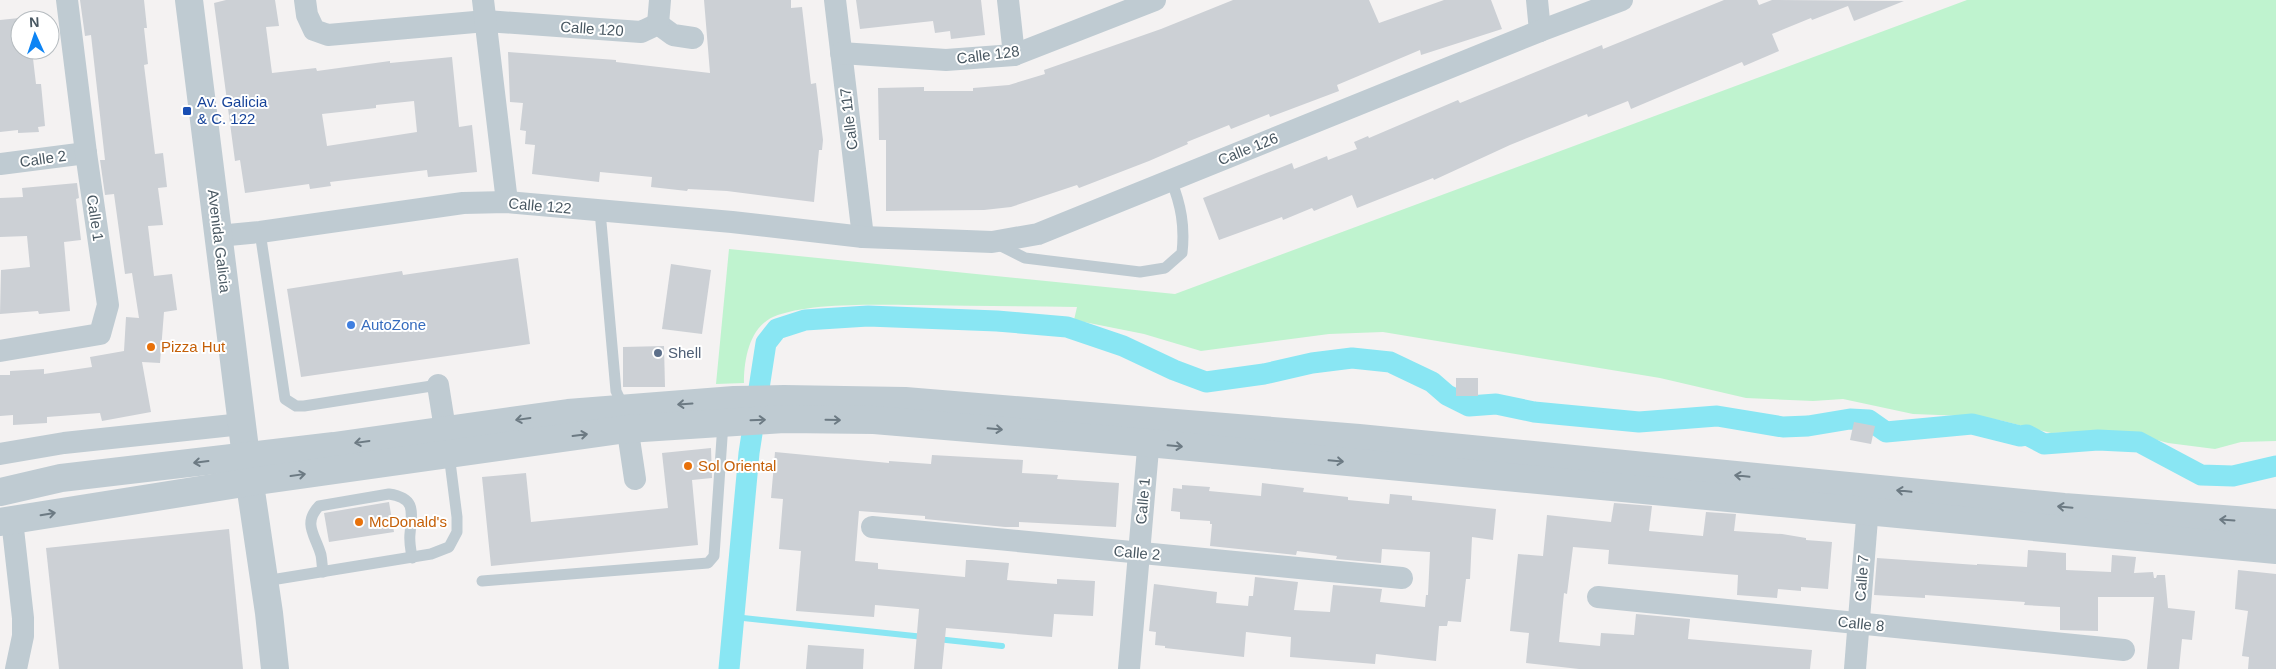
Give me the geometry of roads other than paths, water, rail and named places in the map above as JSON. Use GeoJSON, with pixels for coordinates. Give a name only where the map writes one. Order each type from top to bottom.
{"type":"FeatureCollection","features":[{"type":"Feature","properties":{"kind":"street","name":"Calle 1"},"geometry":{"type":"LineString","coordinates":[[0,351],[100,334],[108,305],[86,153],[68,0]]}},
{"type":"Feature","properties":{"kind":"street","name":"Avenida Galicia"},"geometry":{"type":"LineString","coordinates":[[189,0],[275,669]]}},
{"type":"Feature","properties":{"kind":"street","name":"Calle 120"},"geometry":{"type":"LineString","coordinates":[[305,0],[307,15],[314,30],[328,35],[485,11],[641,32],[658,24]]}},
{"type":"Feature","properties":{"kind":"street"},"geometry":{"type":"LineString","coordinates":[[660,0],[658,24],[673,34],[693,38]]}},
{"type":"Feature","properties":{"kind":"street","name":"Calle 117"},"geometry":{"type":"LineString","coordinates":[[835,0],[863,237]]}},
{"type":"Feature","properties":{"kind":"street"},"geometry":{"type":"LineString","coordinates":[[1008,0],[1014,55]]}},
{"type":"Feature","properties":{"kind":"street","name":"Calle 128"},"geometry":{"type":"LineString","coordinates":[[842,52],[946,60],[1014,55],[1155,0]]}},
{"type":"Feature","properties":{"kind":"street"},"geometry":{"type":"LineString","coordinates":[[1537,0],[1540,31]]}},
{"type":"Feature","properties":{"kind":"street","name":"Calle 126"},"geometry":{"type":"LineString","coordinates":[[863,237],[992,242],[1038,234],[1540,31],[1622,0]]}},
{"type":"Feature","properties":{"kind":"street"},"geometry":{"type":"LineString","coordinates":[[485,11],[508,202]]}},
{"type":"Feature","properties":{"kind":"street","name":"Calle 2"},"geometry":{"type":"LineString","coordinates":[[0,164],[86,153]]}},
{"type":"Feature","properties":{"kind":"street","name":"Calle 122"},"geometry":{"type":"LineString","coordinates":[[218,236],[260,232],[463,203],[508,202],[732,222],[863,237]]}},
{"type":"Feature","properties":{"kind":"street"},"geometry":{"type":"LineString","coordinates":[[438,385],[447,442]]}},
{"type":"Feature","properties":{"kind":"street"},"geometry":{"type":"LineString","coordinates":[[16,669],[23,636],[24,618],[6,521],[248,469],[447,442],[568,413],[626,419],[729,415],[784,409],[884,421],[1149,433],[1868,499],[2276,550]]}},
{"type":"Feature","properties":{"kind":"street"},"geometry":{"type":"LineString","coordinates":[[626,419],[635,479]]}},
{"type":"Feature","properties":{"kind":"street"},"geometry":{"type":"LineString","coordinates":[[0,454],[64,443],[242,424]]}},
{"type":"Feature","properties":{"kind":"street","name":"Calle 1"},"geometry":{"type":"LineString","coordinates":[[1129,669],[1149,433]]}},
{"type":"Feature","properties":{"kind":"street"},"geometry":{"type":"LineString","coordinates":[[0,492],[61,478],[248,469]]}},
{"type":"Feature","properties":{"kind":"street"},"geometry":{"type":"LineString","coordinates":[[1868,499],[2064,507],[2276,523]]}},
{"type":"Feature","properties":{"kind":"street","name":"Calle 7"},"geometry":{"type":"LineString","coordinates":[[1855,669],[1868,499]]}},
{"type":"Feature","properties":{"kind":"street","name":"Calle 2"},"geometry":{"type":"LineString","coordinates":[[872,527],[1402,578]]}},
{"type":"Feature","properties":{"kind":"street","name":"Calle 8"},"geometry":{"type":"LineString","coordinates":[[1598,597],[2124,650]]}},
{"type":"Feature","properties":{"kind":"lane"},"geometry":{"type":"LineString","coordinates":[[992,242],[1025,258],[1140,272],[1165,268],[1182,254],[1184,232],[1181,203],[1171,180]]}},
{"type":"Feature","properties":{"kind":"lane"},"geometry":{"type":"LineString","coordinates":[[600,211],[616,391],[626,419]]}},
{"type":"Feature","properties":{"kind":"lane"},"geometry":{"type":"LineString","coordinates":[[260,232],[285,399],[296,406],[304,406],[438,385]]}},
{"type":"Feature","properties":{"kind":"lane"},"geometry":{"type":"LineString","coordinates":[[482,581],[708,562],[714,556],[729,415]]}},
{"type":"Feature","properties":{"kind":"lane"},"geometry":{"type":"LineString","coordinates":[[265,581],[412,558],[431,554],[449,547],[457,532],[457,517],[447,442]]}},
{"type":"Feature","properties":{"kind":"lane"},"geometry":{"type":"LineString","coordinates":[[323,572],[321,555],[310,520],[313,512],[319,506],[389,494],[400,495],[408,501],[411,509],[410,536],[412,558]]}},
{"type":"Feature","properties":{"kind":"waterway"},"geometry":{"type":"LineString","coordinates":[[729,669],[749,453],[766,343],[777,329],[805,320],[868,316],[997,321],[1067,327],[1123,346],[1174,370],[1206,382],[1264,374],[1312,363],[1352,358],[1390,362],[1432,382],[1447,395],[1469,406],[1496,404],[1534,412],[1639,422],[1717,416],[1783,427],[1808,426],[1850,419],[1869,420],[1886,432],[1972,424],[2020,436],[2027,435],[2044,444],[2098,440],[2139,442],[2201,475],[2233,476],[2276,466]]}},
{"type":"Feature","properties":{"kind":"waterway"},"geometry":{"type":"LineString","coordinates":[[734,617],[924,637]]}},
{"type":"Feature","properties":{"kind":"waterway"},"geometry":{"type":"LineString","coordinates":[[937,639],[1002,646]]}},
{"type":"Feature","properties":{"kind":"place","name":"Av. Galicia & C. 122"},"geometry":{"type":"Point","coordinates":[187,111]}},
{"type":"Feature","properties":{"kind":"place","name":"AutoZone"},"geometry":{"type":"Point","coordinates":[351,325]}},
{"type":"Feature","properties":{"kind":"place","name":"Pizza Hut"},"geometry":{"type":"Point","coordinates":[151,347]}},
{"type":"Feature","properties":{"kind":"place","name":"Shell"},"geometry":{"type":"Point","coordinates":[658,353]}},
{"type":"Feature","properties":{"kind":"place","name":"Sol Oriental"},"geometry":{"type":"Point","coordinates":[688,466]}},
{"type":"Feature","properties":{"kind":"place","name":"McDonald's"},"geometry":{"type":"Point","coordinates":[359,522]}}]}
